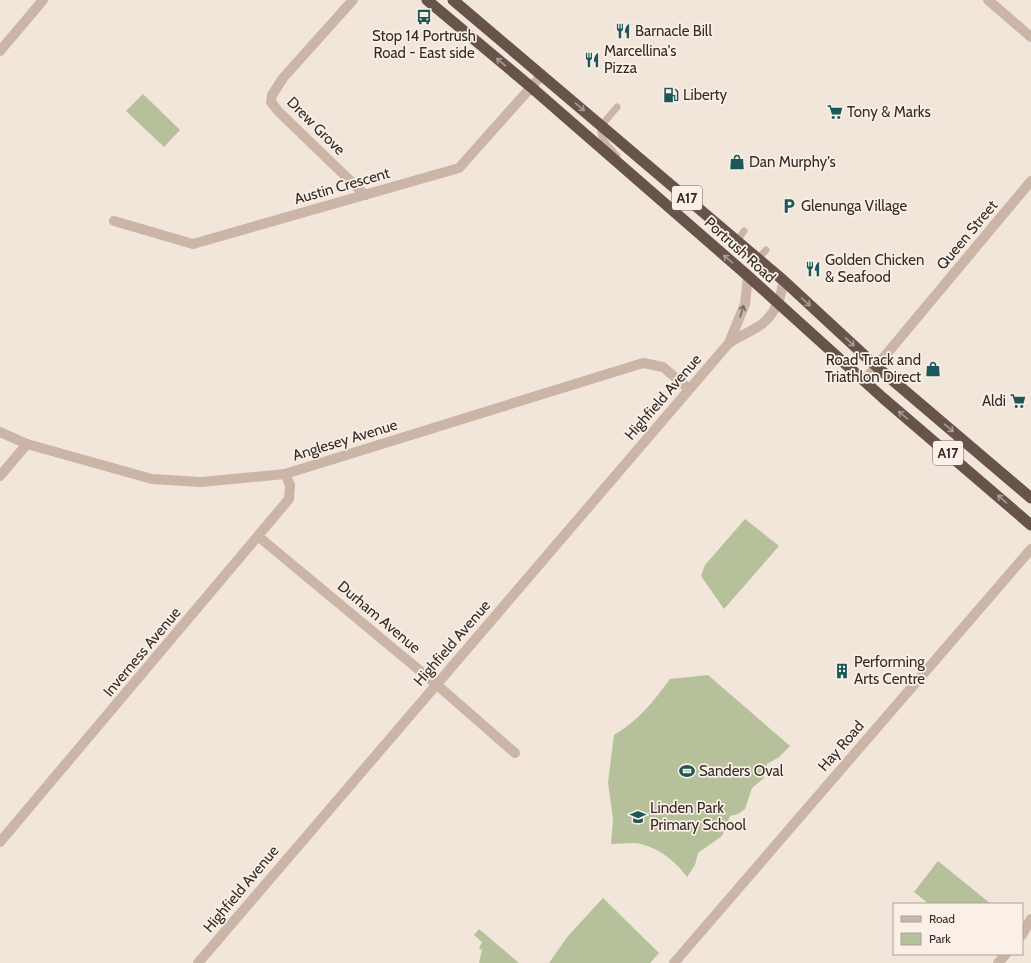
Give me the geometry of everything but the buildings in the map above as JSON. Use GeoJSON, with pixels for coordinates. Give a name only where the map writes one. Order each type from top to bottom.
{"type":"FeatureCollection","features":[{"type":"Feature","properties":{"kind":"highway","name":"Portrush Road"},"geometry":{"type":"LineString","coordinates":[[427,0],[531,87],[748,276],[864,381],[1031,525]]}},
{"type":"Feature","properties":{"kind":"highway","name":"Portrush Road"},"geometry":{"type":"LineString","coordinates":[[453,0],[783,280],[877,367],[1031,498]]}},
{"type":"Feature","properties":{"kind":"street"},"geometry":{"type":"LineString","coordinates":[[0,51],[43,0]]}},
{"type":"Feature","properties":{"kind":"street","name":"Drew Grove"},"geometry":{"type":"LineString","coordinates":[[353,0],[283,78],[272,95],[271,102],[278,111],[365,195]]}},
{"type":"Feature","properties":{"kind":"street"},"geometry":{"type":"LineString","coordinates":[[988,0],[1031,37]]}},
{"type":"Feature","properties":{"kind":"street","name":"Austin Crescent"},"geometry":{"type":"LineString","coordinates":[[114,221],[193,244],[459,168],[542,75]]}},
{"type":"Feature","properties":{"kind":"street","name":"Queen Street"},"geometry":{"type":"LineString","coordinates":[[864,381],[1031,181]]}},
{"type":"Feature","properties":{"kind":"street","name":"Highfield Avenue"},"geometry":{"type":"LineString","coordinates":[[198,963],[729,343],[745,304],[748,276]]}},
{"type":"Feature","properties":{"kind":"street","name":"Highfield Avenue"},"geometry":{"type":"LineString","coordinates":[[729,343],[762,324],[778,304],[783,289],[783,280]]}},
{"type":"Feature","properties":{"kind":"street","name":"Anglesey Avenue"},"geometry":{"type":"LineString","coordinates":[[0,432],[27,444],[152,479],[201,482],[286,474],[643,363],[662,367],[689,389]]}},
{"type":"Feature","properties":{"kind":"street"},"geometry":{"type":"LineString","coordinates":[[0,476],[27,444]]}},
{"type":"Feature","properties":{"kind":"street","name":"Inverness Avenue"},"geometry":{"type":"LineString","coordinates":[[0,842],[289,500],[290,485],[286,474]]}},
{"type":"Feature","properties":{"kind":"street","name":"Durham Avenue"},"geometry":{"type":"LineString","coordinates":[[259,537],[436,684],[515,753]]}},
{"type":"Feature","properties":{"kind":"street","name":"Hay Road"},"geometry":{"type":"LineString","coordinates":[[674,963],[1031,549]]}},
{"type":"Feature","properties":{"kind":"street"},"geometry":{"type":"LineString","coordinates":[[1023,932],[1031,919]]}},
{"type":"Feature","properties":{"kind":"street"},"geometry":{"type":"LineString","coordinates":[[998,963],[1005,955]]}},
{"type":"Feature","properties":{"kind":"lane"},"geometry":{"type":"LineString","coordinates":[[617,107],[602,125],[601,134],[604,142],[650,192]]}},
{"type":"Feature","properties":{"kind":"lane"},"geometry":{"type":"LineString","coordinates":[[737,241],[744,231]]}},
{"type":"Feature","properties":{"kind":"lane"},"geometry":{"type":"LineString","coordinates":[[758,259],[766,250]]}},
{"type":"Feature","properties":{"kind":"green space"},"geometry":{"type":"Polygon","coordinates":[[[143,94],[180,130],[164,147],[126,111],[143,94]]]}},
{"type":"Feature","properties":{"kind":"green space"},"geometry":{"type":"Polygon","coordinates":[[[745,519],[779,546],[724,609],[701,576],[705,565],[745,519]]]}},
{"type":"Feature","properties":{"kind":"green space","name":"Sanders Oval"},"geometry":{"type":"Polygon","coordinates":[[[708,675],[790,746],[779,757],[767,764],[764,778],[752,788],[745,809],[738,814],[730,816],[722,836],[698,853],[695,865],[687,877],[671,859],[649,846],[633,843],[611,844],[613,819],[608,782],[614,735],[623,730],[645,710],[670,679],[708,675]]]}},
{"type":"Feature","properties":{"kind":"green space"},"geometry":{"type":"Polygon","coordinates":[[[938,861],[990,903],[928,903],[914,892],[938,861]]]}},
{"type":"Feature","properties":{"kind":"green space"},"geometry":{"type":"Polygon","coordinates":[[[603,898],[659,953],[650,963],[549,963],[568,936],[603,898]]]}},
{"type":"Feature","properties":{"kind":"green space"},"geometry":{"type":"Polygon","coordinates":[[[479,929],[519,963],[479,963],[482,950],[479,948],[482,942],[474,935],[479,929]]]}},
{"type":"Feature","properties":{"kind":"place","name":"Stop 14 Portrush Road - East side"},"geometry":{"type":"Point","coordinates":[424,17]}},
{"type":"Feature","properties":{"kind":"place","name":"Barnacle Bill"},"geometry":{"type":"Point","coordinates":[623,31]}},
{"type":"Feature","properties":{"kind":"place","name":"Marcellina's Pizza"},"geometry":{"type":"Point","coordinates":[592,60]}},
{"type":"Feature","properties":{"kind":"place","name":"Liberty"},"geometry":{"type":"Point","coordinates":[671,95]}},
{"type":"Feature","properties":{"kind":"place","name":"Tony & Marks"},"geometry":{"type":"Point","coordinates":[835,112]}},
{"type":"Feature","properties":{"kind":"place","name":"Dan Murphy's"},"geometry":{"type":"Point","coordinates":[737,162]}},
{"type":"Feature","properties":{"kind":"place","name":"Glenunga Village"},"geometry":{"type":"Point","coordinates":[789,206]}},
{"type":"Feature","properties":{"kind":"place","name":"Golden Chicken & Seafood"},"geometry":{"type":"Point","coordinates":[813,269]}},
{"type":"Feature","properties":{"kind":"place","name":"Road Track and Triathlon Direct"},"geometry":{"type":"Point","coordinates":[933,369]}},
{"type":"Feature","properties":{"kind":"place","name":"Aldi"},"geometry":{"type":"Point","coordinates":[1018,401]}},
{"type":"Feature","properties":{"kind":"place","name":"Performing Arts Centre"},"geometry":{"type":"Point","coordinates":[842,671]}},
{"type":"Feature","properties":{"kind":"place","name":"Sanders Oval"},"geometry":{"type":"Point","coordinates":[687,771]}},
{"type":"Feature","properties":{"kind":"place","name":"Linden Park Primary School"},"geometry":{"type":"Point","coordinates":[638,817]}}]}
